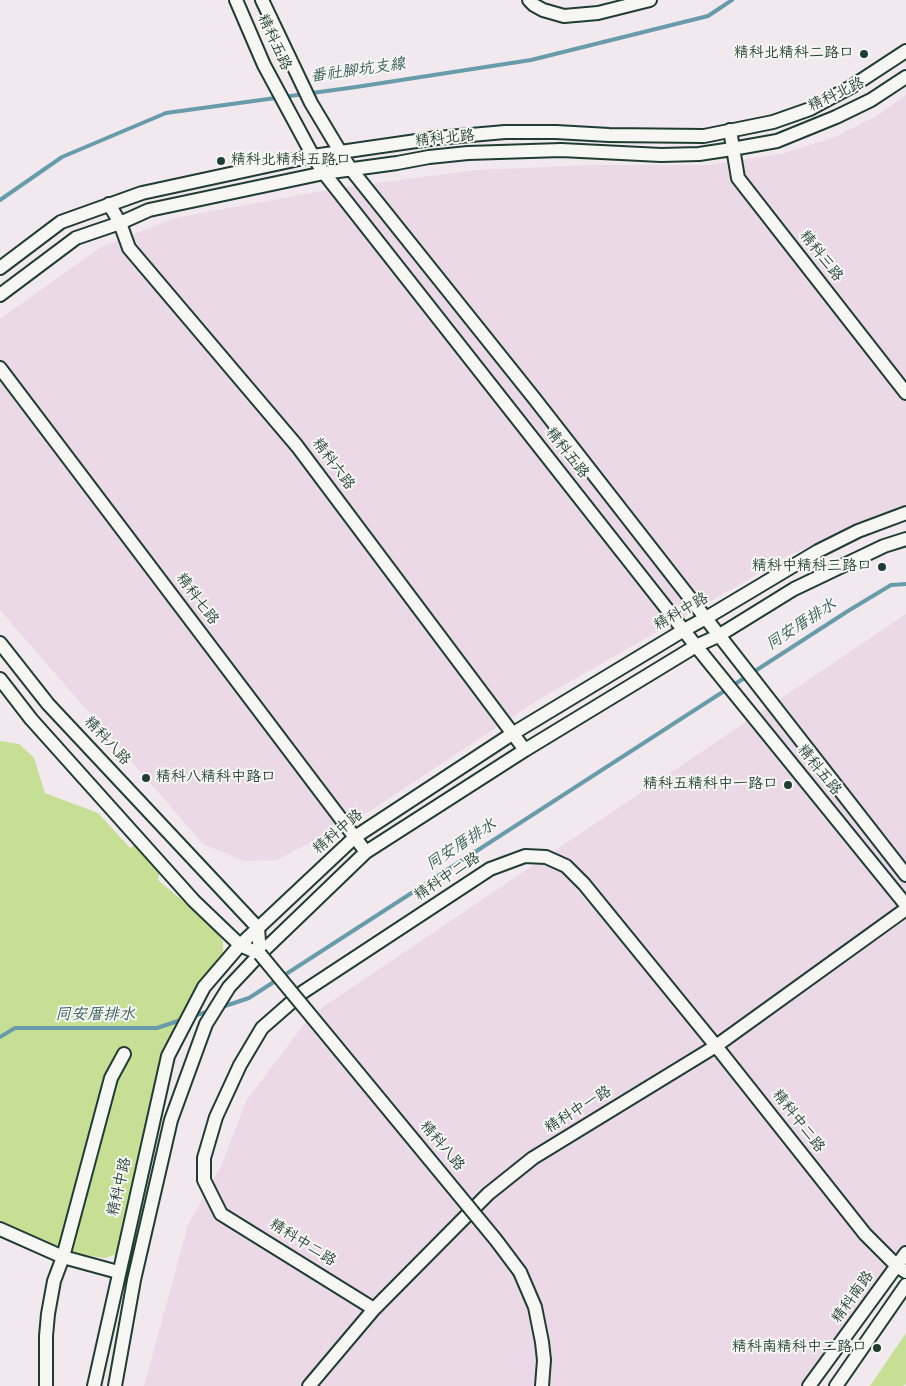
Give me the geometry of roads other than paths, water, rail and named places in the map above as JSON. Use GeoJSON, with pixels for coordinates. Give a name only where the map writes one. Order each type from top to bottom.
{"type":"FeatureCollection","features":[{"type":"Feature","properties":{"kind":"street","name":"精科五路"},"geometry":{"type":"LineString","coordinates":[[236,0],[264,65],[324,173],[696,646],[906,905]]}},
{"type":"Feature","properties":{"kind":"street","name":"精科五路"},"geometry":{"type":"LineString","coordinates":[[262,0],[311,103],[350,168],[534,398],[906,875]]}},
{"type":"Feature","properties":{"kind":"street"},"geometry":{"type":"LineString","coordinates":[[529,0],[543,10],[564,16],[598,13],[650,0]]}},
{"type":"Feature","properties":{"kind":"street","name":"精科北路"},"geometry":{"type":"LineString","coordinates":[[0,268],[61,222],[142,193],[313,156],[437,138],[505,132],[704,136],[773,122],[810,109],[852,87],[906,51]]}},
{"type":"Feature","properties":{"kind":"street","name":"精科北路"},"geometry":{"type":"LineString","coordinates":[[0,295],[76,238],[120,223],[149,210],[350,168],[397,163],[429,157],[468,153],[561,150],[661,155],[699,154],[732,149],[777,141],[836,117],[871,100],[906,77]]}},
{"type":"Feature","properties":{"kind":"street","name":"精科三路"},"geometry":{"type":"LineString","coordinates":[[730,130],[738,178],[906,393]]}},
{"type":"Feature","properties":{"kind":"street","name":"精科六路"},"geometry":{"type":"LineString","coordinates":[[109,204],[120,223],[129,248],[297,446],[525,750]]}},
{"type":"Feature","properties":{"kind":"street","name":"精科七路"},"geometry":{"type":"LineString","coordinates":[[0,368],[366,852]]}},
{"type":"Feature","properties":{"kind":"street","name":"精科中路"},"geometry":{"type":"LineString","coordinates":[[94,1386],[118,1272],[168,1056],[204,987],[240,945],[355,836],[512,734],[818,551],[858,531],[906,513]]}},
{"type":"Feature","properties":{"kind":"street","name":"精科中路"},"geometry":{"type":"LineString","coordinates":[[115,1386],[134,1280],[171,1120],[206,1024],[229,987],[260,954],[366,852],[525,750],[696,646],[718,636],[794,590],[884,546],[906,539]]}},
{"type":"Feature","properties":{"kind":"street","name":"精科八路"},"geometry":{"type":"LineString","coordinates":[[0,643],[48,704],[258,928]]}},
{"type":"Feature","properties":{"kind":"street","name":"精科八路"},"geometry":{"type":"LineString","coordinates":[[0,679],[31,719],[194,901],[240,945],[260,954],[490,1232],[520,1272],[535,1307],[544,1360],[542,1386]]}},
{"type":"Feature","properties":{"kind":"street","name":"精科中二路"},"geometry":{"type":"LineString","coordinates":[[374,1309],[221,1214],[204,1180],[204,1158],[216,1117],[240,1066],[262,1028],[303,992],[490,869],[525,856],[546,858],[566,866],[584,884],[716,1046],[865,1234],[901,1269]]}},
{"type":"Feature","properties":{"kind":"street","name":"精科中一路"},"geometry":{"type":"LineString","coordinates":[[309,1386],[374,1309],[488,1194],[533,1158],[716,1046],[906,909]]}},
{"type":"Feature","properties":{"kind":"street"},"geometry":{"type":"LineString","coordinates":[[258,928],[260,954]]}},
{"type":"Feature","properties":{"kind":"street"},"geometry":{"type":"LineString","coordinates":[[46,1386],[46,1336],[54,1281],[63,1257],[111,1078],[124,1054]]}},
{"type":"Feature","properties":{"kind":"street"},"geometry":{"type":"LineString","coordinates":[[0,1229],[63,1257],[118,1272]]}},
{"type":"Feature","properties":{"kind":"street","name":"精科南路"},"geometry":{"type":"LineString","coordinates":[[809,1386],[901,1269],[906,1253]]}},
{"type":"Feature","properties":{"kind":"street"},"geometry":{"type":"LineString","coordinates":[[836,1386],[906,1285]]}},
{"type":"Feature","properties":{"kind":"waterway","name":"番社腳坑支線"},"geometry":{"type":"LineString","coordinates":[[0,200],[62,157],[166,113],[356,87],[531,60],[708,16],[732,0]]}},
{"type":"Feature","properties":{"kind":"waterway","name":"同安厝排水"},"geometry":{"type":"LineString","coordinates":[[222,1007],[249,998],[848,611],[891,585],[906,584]]}},
{"type":"Feature","properties":{"kind":"waterway","name":"同安厝排水"},"geometry":{"type":"LineString","coordinates":[[193,1016],[210,1011]]}},
{"type":"Feature","properties":{"kind":"waterway","name":"同安厝排水"},"geometry":{"type":"LineString","coordinates":[[0,1037],[15,1028],[157,1028],[184,1019]]}},
{"type":"Feature","properties":{"kind":"place","name":"精科北精科二路口"},"geometry":{"type":"Point","coordinates":[864,54]}},
{"type":"Feature","properties":{"kind":"place","name":"精科北精科五路口"},"geometry":{"type":"Point","coordinates":[221,161]}},
{"type":"Feature","properties":{"kind":"place","name":"精科中精科三路口"},"geometry":{"type":"Point","coordinates":[882,567]}},
{"type":"Feature","properties":{"kind":"place","name":"精科八精科中路口"},"geometry":{"type":"Point","coordinates":[146,778]}},
{"type":"Feature","properties":{"kind":"place","name":"精科五精科中一路口"},"geometry":{"type":"Point","coordinates":[788,785]}},
{"type":"Feature","properties":{"kind":"place","name":"精科南精科中二路口"},"geometry":{"type":"Point","coordinates":[877,1348]}}]}
